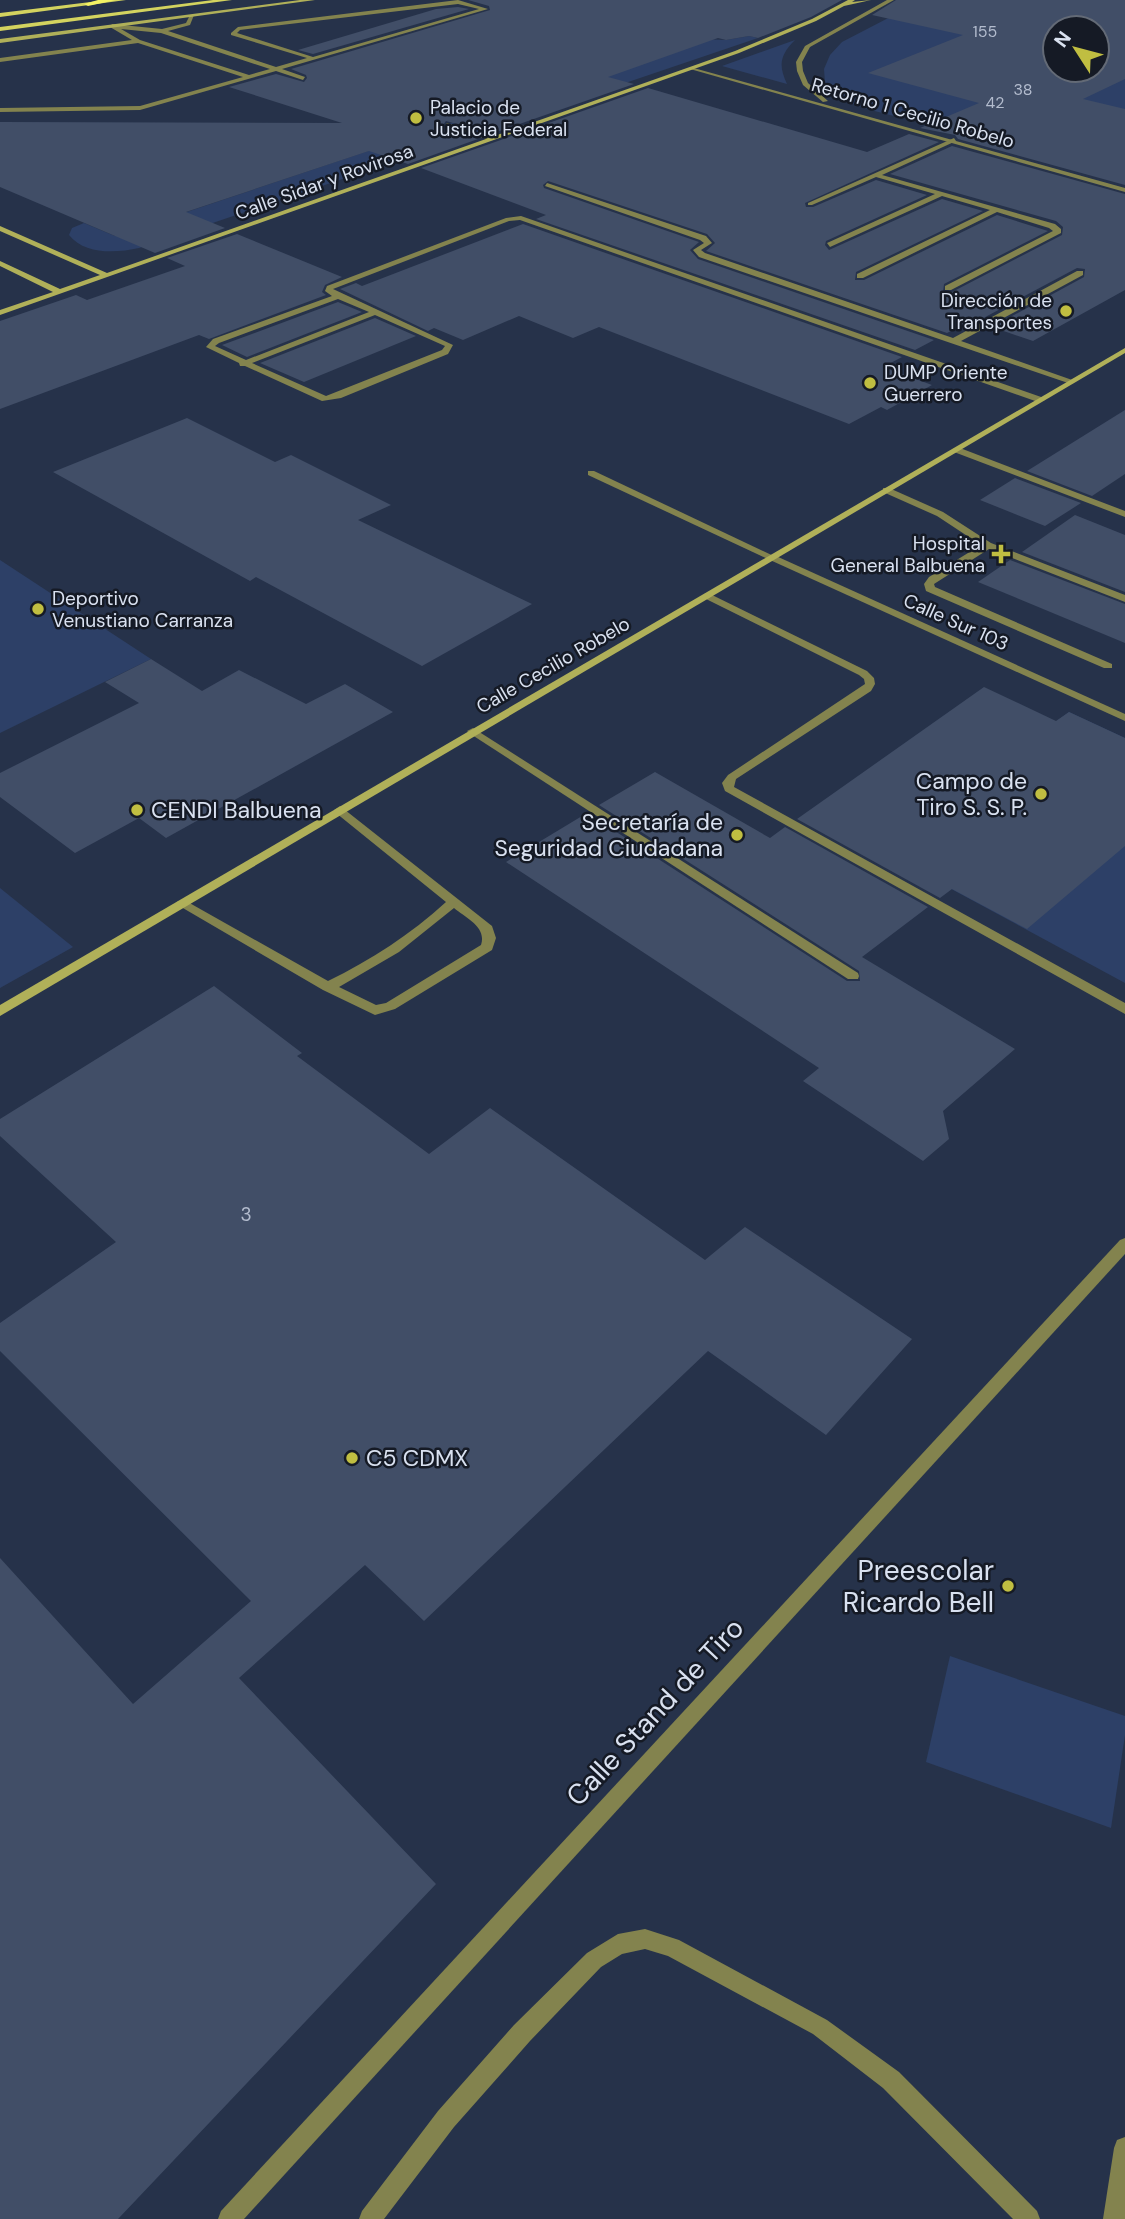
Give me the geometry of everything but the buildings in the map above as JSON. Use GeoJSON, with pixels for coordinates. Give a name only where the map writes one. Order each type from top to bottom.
{"type":"FeatureCollection","features":[{"type":"Feature","properties":{"kind":"highway"},"geometry":{"type":"LineString","coordinates":[[88,4],[112,0]]}},
{"type":"Feature","properties":{"kind":"main road"},"geometry":{"type":"LineString","coordinates":[[0,15],[124,0]]}},
{"type":"Feature","properties":{"kind":"main road"},"geometry":{"type":"LineString","coordinates":[[0,29],[229,0]]}},
{"type":"Feature","properties":{"kind":"street"},"geometry":{"type":"LineString","coordinates":[[0,41],[313,0]]}},
{"type":"Feature","properties":{"kind":"street","name":"Calle Sidar y Rovirosa"},"geometry":{"type":"LineString","coordinates":[[0,313],[692,68],[779,36],[852,0]]}},
{"type":"Feature","properties":{"kind":"street"},"geometry":{"type":"LineString","coordinates":[[844,6],[868,0]]}},
{"type":"Feature","properties":{"kind":"street"},"geometry":{"type":"LineString","coordinates":[[839,107],[816,96],[806,85],[799,62],[808,46],[819,38],[891,0]]}},
{"type":"Feature","properties":{"kind":"street"},"geometry":{"type":"LineString","coordinates":[[0,110],[140,108],[276,70],[288,66],[314,59],[485,9],[458,2],[434,4],[238,29],[233,34],[314,59]]}},
{"type":"Feature","properties":{"kind":"street"},"geometry":{"type":"LineString","coordinates":[[162,31],[188,24],[191,16]]}},
{"type":"Feature","properties":{"kind":"street"},"geometry":{"type":"LineString","coordinates":[[111,26],[162,31],[276,70],[305,75],[288,66],[194,36],[180,28]]}},
{"type":"Feature","properties":{"kind":"street"},"geometry":{"type":"LineString","coordinates":[[111,26],[138,41],[250,77]]}},
{"type":"Feature","properties":{"kind":"street"},"geometry":{"type":"LineString","coordinates":[[0,60],[138,41]]}},
{"type":"Feature","properties":{"kind":"street","name":"Retorno 1 Cecilio Robelo"},"geometry":{"type":"LineString","coordinates":[[692,68],[839,107],[1125,190]]}},
{"type":"Feature","properties":{"kind":"street"},"geometry":{"type":"LineString","coordinates":[[458,121],[502,135]]}},
{"type":"Feature","properties":{"kind":"street"},"geometry":{"type":"LineString","coordinates":[[447,125],[492,139]]}},
{"type":"Feature","properties":{"kind":"street"},"geometry":{"type":"LineString","coordinates":[[810,204],[954,140]]}},
{"type":"Feature","properties":{"kind":"street"},"geometry":{"type":"LineString","coordinates":[[876,175],[1052,226],[1058,231],[948,288]]}},
{"type":"Feature","properties":{"kind":"street"},"geometry":{"type":"LineString","coordinates":[[547,185],[703,238],[708,243],[697,250],[702,255],[1071,381]]}},
{"type":"Feature","properties":{"kind":"street"},"geometry":{"type":"LineString","coordinates":[[830,245],[941,194]]}},
{"type":"Feature","properties":{"kind":"street"},"geometry":{"type":"LineString","coordinates":[[860,276],[996,210]]}},
{"type":"Feature","properties":{"kind":"street"},"geometry":{"type":"LineString","coordinates":[[338,296],[211,344],[213,350],[325,399],[449,349],[446,342],[338,296],[329,291],[330,288],[508,219],[521,218],[1041,400]]}},
{"type":"Feature","properties":{"kind":"street"},"geometry":{"type":"LineString","coordinates":[[0,228],[108,276]]}},
{"type":"Feature","properties":{"kind":"street"},"geometry":{"type":"LineString","coordinates":[[0,264],[60,292]]}},
{"type":"Feature","properties":{"kind":"street"},"geometry":{"type":"LineString","coordinates":[[0,272],[10,268]]}},
{"type":"Feature","properties":{"kind":"street"},"geometry":{"type":"LineString","coordinates":[[956,340],[1080,273]]}},
{"type":"Feature","properties":{"kind":"street"},"geometry":{"type":"LineString","coordinates":[[243,364],[376,312]]}},
{"type":"Feature","properties":{"kind":"street","name":"Calle Cecilio Robelo"},"geometry":{"type":"LineString","coordinates":[[0,1011],[1125,350]]}},
{"type":"Feature","properties":{"kind":"street"},"geometry":{"type":"LineString","coordinates":[[957,450],[1125,514]]}},
{"type":"Feature","properties":{"kind":"street","name":"Calle Sur 103"},"geometry":{"type":"LineString","coordinates":[[591,473],[1125,718]]}},
{"type":"Feature","properties":{"kind":"street"},"geometry":{"type":"LineString","coordinates":[[886,491],[940,514],[988,545],[1125,599]]}},
{"type":"Feature","properties":{"kind":"street"},"geometry":{"type":"LineString","coordinates":[[988,545],[932,579],[930,589],[1108,666]]}},
{"type":"Feature","properties":{"kind":"street"},"geometry":{"type":"LineString","coordinates":[[708,596],[863,673],[869,678],[870,684],[867,689],[732,777],[728,783],[729,789],[735,795],[1125,1009]]}},
{"type":"Feature","properties":{"kind":"street"},"geometry":{"type":"LineString","coordinates":[[473,731],[853,976]]}},
{"type":"Feature","properties":{"kind":"street"},"geometry":{"type":"LineString","coordinates":[[182,904],[328,987],[375,1010],[390,1006],[487,947],[490,938],[488,929],[340,810]]}},
{"type":"Feature","properties":{"kind":"street"},"geometry":{"type":"LineString","coordinates":[[328,987],[359,971],[418,932],[454,901]]}},
{"type":"Feature","properties":{"kind":"street","name":"Calle Stand de Tiro"},"geometry":{"type":"LineString","coordinates":[[229,2219],[1125,1244]]}},
{"type":"Feature","properties":{"kind":"street"},"geometry":{"type":"LineString","coordinates":[[370,2219],[446,2119],[522,2033],[594,1960],[618,1944],[645,1939],[672,1947],[820,2027],[891,2080],[1029,2219]]}},
{"type":"Feature","properties":{"kind":"street"},"geometry":{"type":"LineString","coordinates":[[1114,2219],[1125,2148]]}},
{"type":"Feature","properties":{"kind":"shaded area"},"geometry":{"type":"Polygon","coordinates":[[[1125,0],[1125,165],[940,115],[894,116],[844,100],[825,83],[824,69],[830,55],[842,42],[896,14],[1125,0]]]}},
{"type":"Feature","properties":{"kind":"shaded area"},"geometry":{"type":"Polygon","coordinates":[[[749,36],[758,38],[139,248],[101,251],[83,246],[69,235],[72,228],[84,223],[115,236],[702,39],[726,40],[749,36]]]}},
{"type":"Feature","properties":{"kind":"shaded area"},"geometry":{"type":"Polygon","coordinates":[[[795,40],[782,60],[782,71],[787,84],[722,66],[795,40]]]}},
{"type":"Feature","properties":{"kind":"shaded area","name":"Deportivo Venustiano Carranza"},"geometry":{"type":"Polygon","coordinates":[[[0,560],[151,659],[0,733],[0,560]]]}},
{"type":"Feature","properties":{"kind":"shaded area","name":"Campo de Tiro S. S. P."},"geometry":{"type":"Polygon","coordinates":[[[1069,712],[1125,738],[1125,983],[881,851],[1069,712]]]}},
{"type":"Feature","properties":{"kind":"shaded area"},"geometry":{"type":"Polygon","coordinates":[[[0,888],[73,947],[0,988],[0,888]]]}},
{"type":"Feature","properties":{"kind":"shaded area"},"geometry":{"type":"Polygon","coordinates":[[[950,1656],[1125,1716],[1125,1735],[1111,1828],[926,1762],[950,1656]]]}},
{"type":"Feature","properties":{"kind":"place","name":"Palacio de Justicia Federal"},"geometry":{"type":"Point","coordinates":[416,118]}},
{"type":"Feature","properties":{"kind":"place","name":"Dirección de Transportes"},"geometry":{"type":"Point","coordinates":[1066,311]}},
{"type":"Feature","properties":{"kind":"place","name":"DUMP Oriente Guerrero"},"geometry":{"type":"Point","coordinates":[870,383]}},
{"type":"Feature","properties":{"kind":"place","name":"Hospital General Balbuena"},"geometry":{"type":"Point","coordinates":[1001,554]}},
{"type":"Feature","properties":{"kind":"place","name":"Deportivo Venustiano Carranza"},"geometry":{"type":"Point","coordinates":[38,609]}},
{"type":"Feature","properties":{"kind":"place","name":"Campo de Tiro S. S. P."},"geometry":{"type":"Point","coordinates":[1041,794]}},
{"type":"Feature","properties":{"kind":"place","name":"CENDI Balbuena"},"geometry":{"type":"Point","coordinates":[137,810]}},
{"type":"Feature","properties":{"kind":"place","name":"Secretaría de Seguridad Ciudadana"},"geometry":{"type":"Point","coordinates":[737,835]}},
{"type":"Feature","properties":{"kind":"place","name":"C5 CDMX"},"geometry":{"type":"Point","coordinates":[352,1458]}},
{"type":"Feature","properties":{"kind":"place","name":"Preescolar Ricardo Bell"},"geometry":{"type":"Point","coordinates":[1008,1586]}}]}
